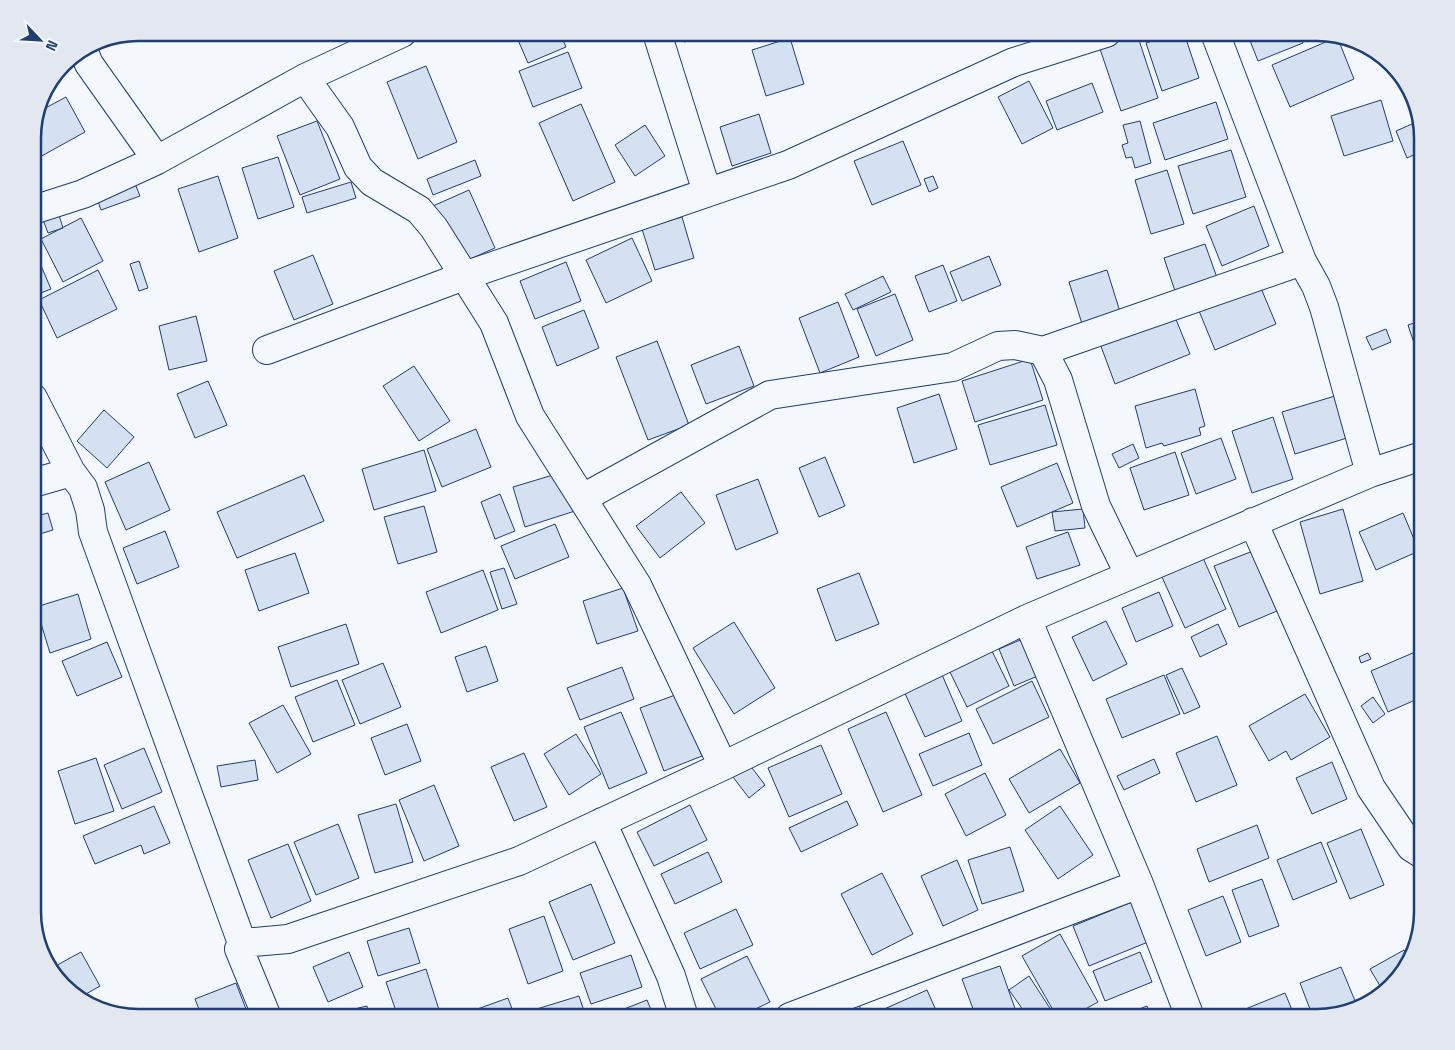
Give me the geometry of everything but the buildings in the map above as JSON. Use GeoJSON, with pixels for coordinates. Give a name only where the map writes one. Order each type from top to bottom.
{"type":"FeatureCollection","features":[{"type":"Feature","properties":{"kind":"street"},"geometry":{"type":"LineString","coordinates":[[41,207],[83,194],[157,160],[305,78],[383,41]]}},
{"type":"Feature","properties":{"kind":"street"},"geometry":{"type":"LineString","coordinates":[[660,41],[707,192]]}},
{"type":"Feature","properties":{"kind":"street"},"geometry":{"type":"LineString","coordinates":[[267,350],[464,276],[788,165],[1014,62],[1078,41]]}},
{"type":"Feature","properties":{"kind":"street"},"geometry":{"type":"LineString","coordinates":[[1218,41],[1302,261],[1316,286],[1324,307],[1370,473]]}},
{"type":"Feature","properties":{"kind":"street"},"geometry":{"type":"LineString","coordinates":[[86,57],[89,64],[157,160]]}},
{"type":"Feature","properties":{"kind":"street"},"geometry":{"type":"LineString","coordinates":[[305,78],[340,127],[358,167],[372,182],[419,210],[434,228],[494,323],[530,416],[637,585],[723,766]]}},
{"type":"Feature","properties":{"kind":"street"},"geometry":{"type":"LineString","coordinates":[[583,498],[770,395],[953,367],[998,346],[1015,345],[1043,351],[1302,261]]}},
{"type":"Feature","properties":{"kind":"street"},"geometry":{"type":"LineString","coordinates":[[1043,351],[1058,380],[1096,506],[1129,574]]}},
{"type":"Feature","properties":{"kind":"street"},"geometry":{"type":"LineString","coordinates":[[41,413],[72,472],[83,488],[90,510],[93,532],[242,943],[239,949],[263,1009]]}},
{"type":"Feature","properties":{"kind":"street"},"geometry":{"type":"LineString","coordinates":[[242,943],[288,939],[519,861],[723,766],[1027,619],[1370,473],[1414,459]]}},
{"type":"Feature","properties":{"kind":"street"},"geometry":{"type":"LineString","coordinates":[[41,481],[72,472]]}},
{"type":"Feature","properties":{"kind":"street"},"geometry":{"type":"LineString","coordinates":[[1253,522],[1371,788],[1414,849]]}},
{"type":"Feature","properties":{"kind":"street"},"geometry":{"type":"LineString","coordinates":[[1027,619],[1139,884],[1187,1009]]}},
{"type":"Feature","properties":{"kind":"street"},"geometry":{"type":"LineString","coordinates":[[602,822],[671,976],[681,1009]]}},
{"type":"Feature","properties":{"kind":"street"},"geometry":{"type":"LineString","coordinates":[[813,1009],[1139,884]]}}]}
